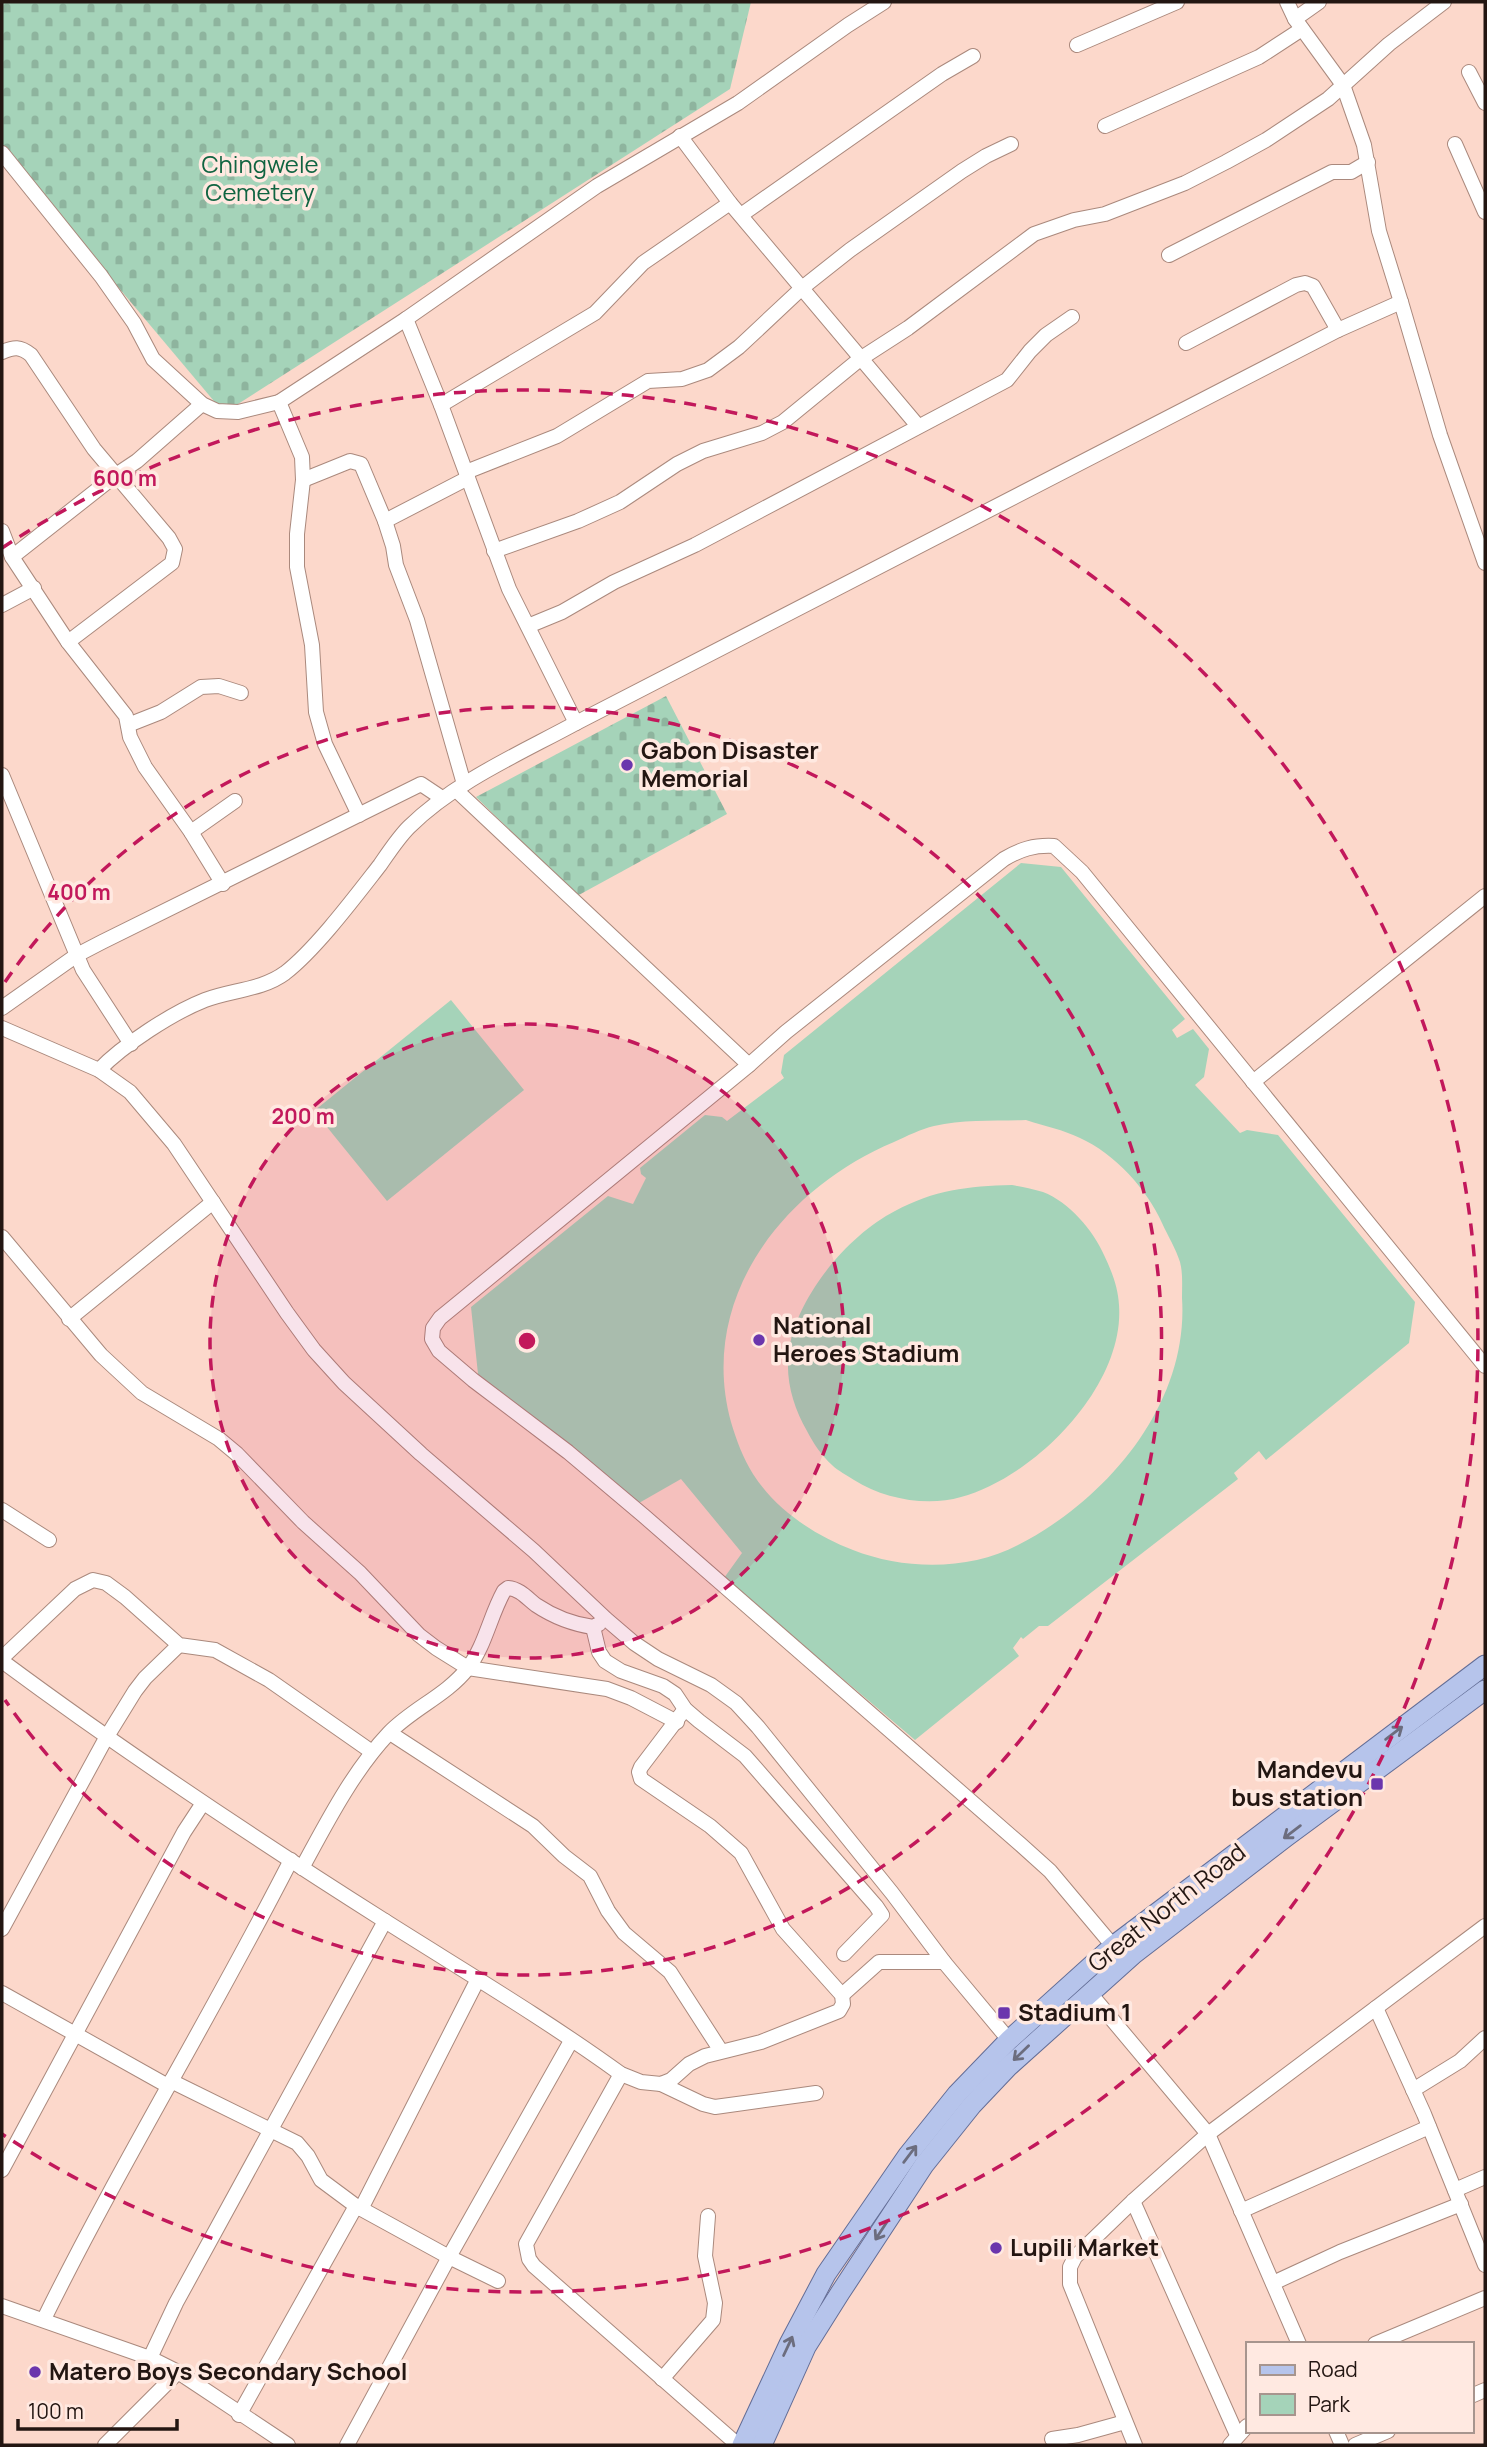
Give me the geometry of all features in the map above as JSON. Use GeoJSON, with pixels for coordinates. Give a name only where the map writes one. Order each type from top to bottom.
{"type":"FeatureCollection","features":[{"type":"Feature","properties":{"kind":"main road","name":"Great North Road"},"geometry":{"type":"LineString","coordinates":[[740,2445],[826,2274],[908,2155],[957,2094],[1009,2039],[1113,1946],[1485,1665]]}},
{"type":"Feature","properties":{"kind":"main road","name":"Great North Road"},"geometry":{"type":"LineString","coordinates":[[762,2445],[806,2347],[924,2165],[972,2105],[1008,2067],[1134,1954],[1286,1837],[1485,1690]]}},
{"type":"Feature","properties":{"kind":"street"},"geometry":{"type":"LineString","coordinates":[[2,153],[101,276],[134,324],[153,359],[202,404],[217,411],[238,412],[279,402],[406,319],[597,187],[738,103],[884,2]]}},
{"type":"Feature","properties":{"kind":"street"},"geometry":{"type":"LineString","coordinates":[[1077,45],[1177,2]]}},
{"type":"Feature","properties":{"kind":"street"},"geometry":{"type":"LineString","coordinates":[[1287,2],[1299,24],[1343,85],[1368,162],[1379,231],[1440,435],[1480,531],[1485,563]]}},
{"type":"Feature","properties":{"kind":"street"},"geometry":{"type":"LineString","coordinates":[[1105,126],[1259,57],[1299,24],[1319,2]]}},
{"type":"Feature","properties":{"kind":"street"},"geometry":{"type":"LineString","coordinates":[[494,551],[579,521],[620,502],[677,464],[762,433],[783,422],[860,359],[908,328],[1034,234],[1074,220],[1105,214],[1185,183],[1266,139],[1328,99],[1389,44],[1444,2]]}},
{"type":"Feature","properties":{"kind":"street"},"geometry":{"type":"LineString","coordinates":[[741,215],[942,74],[973,56]]}},
{"type":"Feature","properties":{"kind":"street"},"geometry":{"type":"LineString","coordinates":[[1469,72],[1485,103]]}},
{"type":"Feature","properties":{"kind":"street"},"geometry":{"type":"LineString","coordinates":[[680,136],[730,203],[918,426]]}},
{"type":"Feature","properties":{"kind":"street"},"geometry":{"type":"LineString","coordinates":[[385,521],[467,475],[557,436],[648,381],[682,379],[708,370],[739,347],[802,288],[850,250],[962,171],[1011,144]]}},
{"type":"Feature","properties":{"kind":"street"},"geometry":{"type":"LineString","coordinates":[[1455,144],[1485,212]]}},
{"type":"Feature","properties":{"kind":"street"},"geometry":{"type":"LineString","coordinates":[[1169,255],[1332,172],[1352,172],[1368,162]]}},
{"type":"Feature","properties":{"kind":"street"},"geometry":{"type":"LineString","coordinates":[[441,405],[596,313],[643,263],[730,203]]}},
{"type":"Feature","properties":{"kind":"street"},"geometry":{"type":"LineString","coordinates":[[1186,343],[1296,285],[1305,283],[1313,286],[1338,330]]}},
{"type":"Feature","properties":{"kind":"street"},"geometry":{"type":"LineString","coordinates":[[99,1070],[113,1055],[197,1004],[263,985],[285,973],[324,932],[408,828],[442,798],[460,787],[576,723],[1338,330],[1401,302]]}},
{"type":"Feature","properties":{"kind":"street"},"geometry":{"type":"LineString","coordinates":[[527,626],[562,612],[614,582],[695,545],[1007,380],[1046,335],[1072,317]]}},
{"type":"Feature","properties":{"kind":"street"},"geometry":{"type":"LineString","coordinates":[[406,319],[509,589],[576,723]]}},
{"type":"Feature","properties":{"kind":"street"},"geometry":{"type":"LineString","coordinates":[[2,352],[13,347],[23,348],[31,355],[94,449],[169,538],[175,549],[172,563],[68,642]]}},
{"type":"Feature","properties":{"kind":"street"},"geometry":{"type":"LineString","coordinates":[[279,402],[302,457],[297,567],[312,645],[316,712],[325,744],[359,815]]}},
{"type":"Feature","properties":{"kind":"street"},"geometry":{"type":"LineString","coordinates":[[12,557],[137,461],[202,404]]}},
{"type":"Feature","properties":{"kind":"street"},"geometry":{"type":"LineString","coordinates":[[303,480],[350,461],[361,464],[385,521],[396,565],[417,620],[460,787],[749,1065]]}},
{"type":"Feature","properties":{"kind":"street"},"geometry":{"type":"LineString","coordinates":[[2,531],[12,557],[68,642],[127,716],[130,737],[145,767],[191,832],[223,884]]}},
{"type":"Feature","properties":{"kind":"street"},"geometry":{"type":"LineString","coordinates":[[2,605],[34,588]]}},
{"type":"Feature","properties":{"kind":"street"},"geometry":{"type":"LineString","coordinates":[[128,726],[161,712],[201,687],[219,687],[241,693]]}},
{"type":"Feature","properties":{"kind":"street"},"geometry":{"type":"LineString","coordinates":[[2,775],[83,970],[131,1044]]}},
{"type":"Feature","properties":{"kind":"street"},"geometry":{"type":"LineString","coordinates":[[2,1008],[77,956],[421,784],[442,798]]}},
{"type":"Feature","properties":{"kind":"street"},"geometry":{"type":"LineString","coordinates":[[191,832],[235,801]]}},
{"type":"Feature","properties":{"kind":"street"},"geometry":{"type":"LineString","coordinates":[[1113,1946],[1049,1871],[1020,1844],[644,1516],[568,1452],[439,1351],[432,1339],[433,1328],[440,1318],[786,1032],[1003,859],[1021,849],[1039,845],[1054,846],[1082,872],[1485,1366]]}},
{"type":"Feature","properties":{"kind":"street"},"geometry":{"type":"LineString","coordinates":[[1253,1082],[1485,896]]}},
{"type":"Feature","properties":{"kind":"street"},"geometry":{"type":"LineString","coordinates":[[2,1028],[99,1070],[130,1093],[158,1124],[314,1350],[344,1383],[421,1454],[534,1551],[599,1623],[711,1685],[736,1703],[1009,2039]]}},
{"type":"Feature","properties":{"kind":"street"},"geometry":{"type":"LineString","coordinates":[[69,1319],[213,1202]]}},
{"type":"Feature","properties":{"kind":"street"},"geometry":{"type":"LineString","coordinates":[[2,1237],[101,1354],[142,1393],[237,1454],[303,1522],[360,1573],[419,1635],[468,1668],[607,1689],[677,1722]]}},
{"type":"Feature","properties":{"kind":"street"},"geometry":{"type":"LineString","coordinates":[[2,1510],[49,1540]]}},
{"type":"Feature","properties":{"kind":"street"},"geometry":{"type":"LineString","coordinates":[[372,1752],[302,1701],[215,1650],[179,1645],[106,1583],[93,1580],[75,1589],[2,1660],[106,1738],[621,2074],[642,2082],[661,2084],[715,2107],[816,2092]]}},
{"type":"Feature","properties":{"kind":"street"},"geometry":{"type":"LineString","coordinates":[[44,2319],[76,2252],[169,2083],[297,1864],[326,1825],[372,1752],[406,1717],[443,1692],[468,1668],[499,1600],[508,1588],[519,1591],[575,1625],[599,1623]]}},
{"type":"Feature","properties":{"kind":"street"},"geometry":{"type":"LineString","coordinates":[[599,1623],[599,1652],[605,1661],[621,1671],[663,1686],[675,1694],[685,1709],[745,1756],[880,1910],[881,1915],[844,1954]]}},
{"type":"Feature","properties":{"kind":"street"},"geometry":{"type":"LineString","coordinates":[[2,1928],[106,1738],[145,1678],[179,1645]]}},
{"type":"Feature","properties":{"kind":"street"},"geometry":{"type":"LineString","coordinates":[[661,2084],[705,2056],[761,2042],[839,2011],[843,2004],[842,1995],[776,1920],[740,1853],[710,1826],[641,1779],[641,1766],[685,1709]]}},
{"type":"Feature","properties":{"kind":"street"},"geometry":{"type":"LineString","coordinates":[[390,1732],[533,1826],[564,1856],[590,1876],[616,1922],[637,1945],[670,1972],[721,2052]]}},
{"type":"Feature","properties":{"kind":"street"},"geometry":{"type":"LineString","coordinates":[[2,2170],[172,1853],[203,1802]]}},
{"type":"Feature","properties":{"kind":"street"},"geometry":{"type":"LineString","coordinates":[[150,2358],[176,2303],[385,1921]]}},
{"type":"Feature","properties":{"kind":"street"},"geometry":{"type":"LineString","coordinates":[[1135,2445],[1070,2284],[1070,2267],[1075,2257],[1208,2134],[1485,1926]]}},
{"type":"Feature","properties":{"kind":"street"},"geometry":{"type":"LineString","coordinates":[[842,1995],[879,1962],[944,1962]]}},
{"type":"Feature","properties":{"kind":"street"},"geometry":{"type":"LineString","coordinates":[[239,2415],[358,2207],[478,1979]]}},
{"type":"Feature","properties":{"kind":"street"},"geometry":{"type":"LineString","coordinates":[[1089,1992],[1208,2134],[1298,2342]]}},
{"type":"Feature","properties":{"kind":"street"},"geometry":{"type":"LineString","coordinates":[[2,1993],[169,2083],[297,2143],[308,2156],[321,2180],[358,2207],[498,2281]]}},
{"type":"Feature","properties":{"kind":"street"},"geometry":{"type":"LineString","coordinates":[[1376,2008],[1429,2127],[1485,2265]]}},
{"type":"Feature","properties":{"kind":"street"},"geometry":{"type":"LineString","coordinates":[[1413,2090],[1460,2061],[1485,2038]]}},
{"type":"Feature","properties":{"kind":"street"},"geometry":{"type":"LineString","coordinates":[[347,2445],[571,2041]]}},
{"type":"Feature","properties":{"kind":"street"},"geometry":{"type":"LineString","coordinates":[[621,2074],[526,2244],[526,2251],[534,2266],[740,2445]]}},
{"type":"Feature","properties":{"kind":"street"},"geometry":{"type":"LineString","coordinates":[[1241,2211],[1429,2127]]}},
{"type":"Feature","properties":{"kind":"street"},"geometry":{"type":"LineString","coordinates":[[1455,2190],[1485,2178]]}},
{"type":"Feature","properties":{"kind":"street"},"geometry":{"type":"LineString","coordinates":[[1133,2201],[1238,2436]]}},
{"type":"Feature","properties":{"kind":"street"},"geometry":{"type":"LineString","coordinates":[[1273,2283],[1340,2252],[1461,2204]]}},
{"type":"Feature","properties":{"kind":"street"},"geometry":{"type":"LineString","coordinates":[[662,2379],[713,2320],[715,2303],[710,2290],[705,2256],[708,2216]]}},
{"type":"Feature","properties":{"kind":"street"},"geometry":{"type":"LineString","coordinates":[[1380,2342],[1485,2298]]}},
{"type":"Feature","properties":{"kind":"street"},"geometry":{"type":"LineString","coordinates":[[2,2306],[150,2358],[178,2372],[288,2445]]}},
{"type":"Feature","properties":{"kind":"street"},"geometry":{"type":"LineString","coordinates":[[105,2445],[178,2372]]}},
{"type":"Feature","properties":{"kind":"street"},"geometry":{"type":"LineString","coordinates":[[1052,2439],[1125,2423]]}},
{"type":"Feature","properties":{"kind":"street"},"geometry":{"type":"LineString","coordinates":[[1355,2445],[1383,2433]]}},
{"type":"Feature","properties":{"kind":"green space","name":"Chingwele Cemetery"},"geometry":{"type":"Polygon","coordinates":[[[2,2],[751,2],[730,89],[224,413],[2,149],[2,2]]]}},
{"type":"Feature","properties":{"kind":"green space"},"geometry":{"type":"Polygon","coordinates":[[[666,696],[727,814],[577,896],[476,797],[666,696]]]}},
{"type":"Feature","properties":{"kind":"green space"},"geometry":{"type":"Polygon","coordinates":[[[1021,863],[1061,867],[1185,1019],[1172,1030],[1177,1038],[1193,1029],[1209,1049],[1204,1077],[1195,1085],[1240,1133],[1247,1130],[1278,1135],[1415,1302],[1409,1343],[1266,1460],[1259,1451],[1234,1473],[1238,1479],[1048,1626],[1039,1626],[1023,1639],[1021,1637],[1013,1648],[1019,1656],[915,1740],[724,1578],[742,1553],[681,1479],[639,1503],[478,1374],[471,1307],[608,1196],[633,1204],[646,1178],[641,1174],[640,1168],[705,1115],[722,1117],[727,1121],[784,1078],[781,1073],[784,1055],[1021,863]],[[1026,1120],[957,1122],[934,1126],[854,1162],[817,1188],[785,1218],[758,1253],[739,1291],[727,1332],[724,1376],[731,1422],[740,1448],[762,1487],[784,1510],[810,1529],[838,1544],[873,1557],[915,1564],[958,1563],[999,1554],[1051,1525],[1083,1502],[1136,1444],[1157,1410],[1172,1374],[1181,1337],[1182,1275],[1176,1252],[1156,1210],[1139,1185],[1117,1163],[1080,1138],[1026,1120]]]}},
{"type":"Feature","properties":{"kind":"green space"},"geometry":{"type":"Polygon","coordinates":[[[451,1000],[524,1090],[387,1201],[314,1111],[451,1000]]]}},
{"type":"Feature","properties":{"kind":"green space"},"geometry":{"type":"Polygon","coordinates":[[[1012,1185],[1043,1192],[1071,1210],[1087,1227],[1107,1261],[1119,1305],[1117,1336],[1107,1366],[1091,1396],[1070,1424],[1045,1449],[1018,1470],[989,1486],[961,1497],[934,1501],[906,1499],[866,1487],[825,1458],[809,1436],[795,1406],[790,1389],[788,1361],[791,1339],[799,1317],[810,1295],[840,1254],[876,1222],[909,1204],[938,1194],[966,1188],[1012,1185]]]}},
{"type":"Feature","properties":{"kind":"place","name":"Gabon Disaster Memorial"},"geometry":{"type":"Point","coordinates":[627,765]}},
{"type":"Feature","properties":{"kind":"place","name":"National Heroes Stadium"},"geometry":{"type":"Point","coordinates":[759,1340]}},
{"type":"Feature","properties":{"kind":"place","name":"Mandevu bus station"},"geometry":{"type":"Point","coordinates":[1377,1784]}},
{"type":"Feature","properties":{"kind":"place","name":"Stadium 1"},"geometry":{"type":"Point","coordinates":[1004,2013]}},
{"type":"Feature","properties":{"kind":"place","name":"Lupili Market"},"geometry":{"type":"Point","coordinates":[996,2248]}},
{"type":"Feature","properties":{"kind":"place","name":"Matero Boys Secondary School"},"geometry":{"type":"Point","coordinates":[35,2372]}}]}
